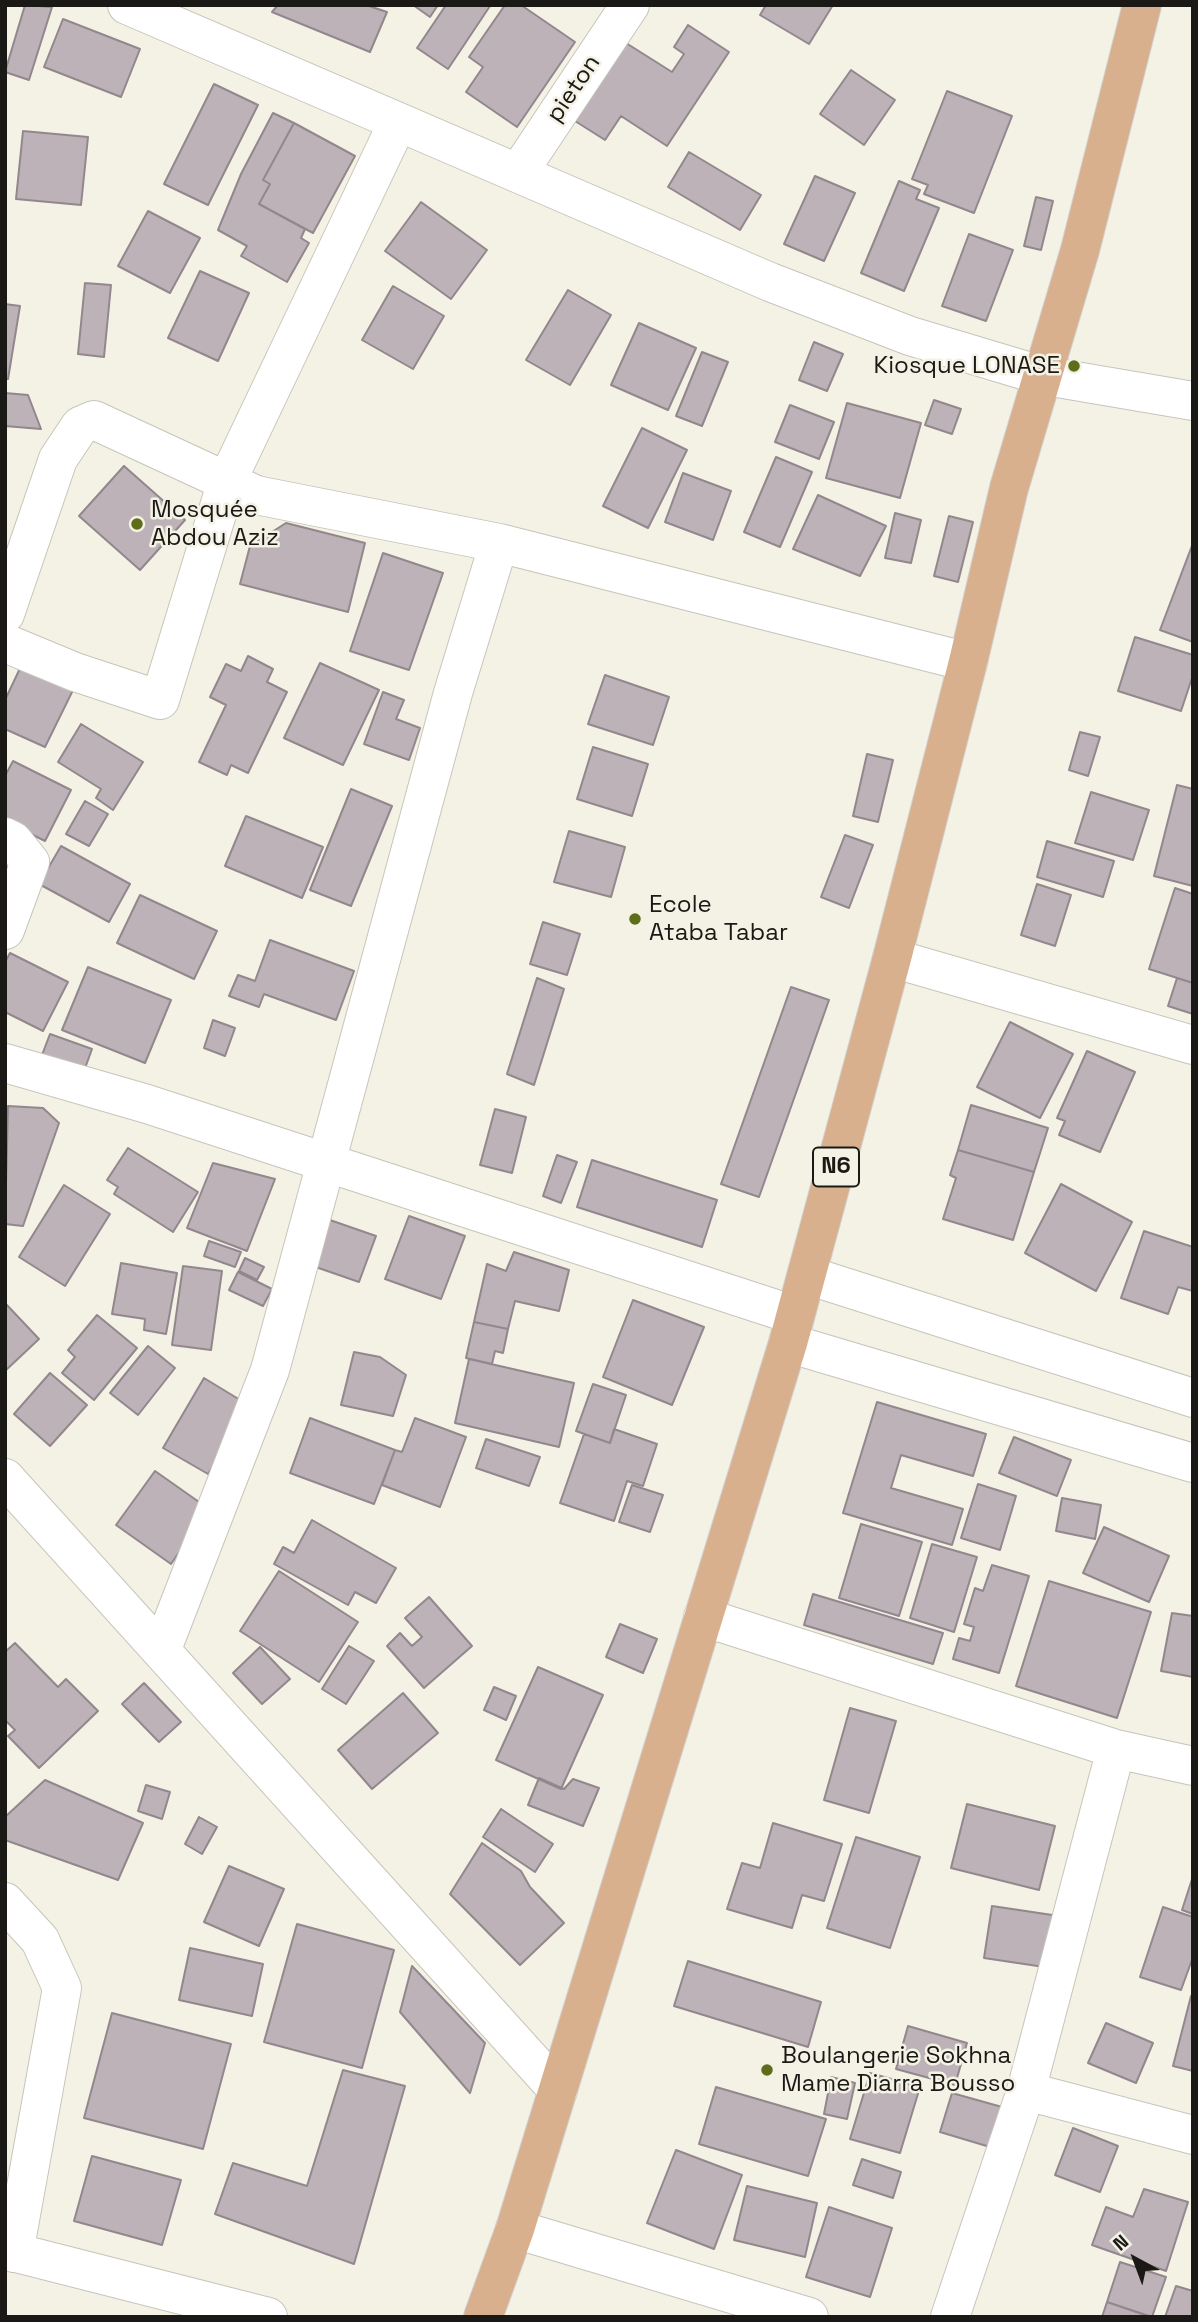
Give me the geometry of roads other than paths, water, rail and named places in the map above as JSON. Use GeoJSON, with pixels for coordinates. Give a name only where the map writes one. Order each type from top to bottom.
{"type":"FeatureCollection","features":[{"type":"Feature","properties":{"kind":"main road","name":"N6"},"geometry":{"type":"LineString","coordinates":[[484,2317],[515,2229],[807,1275],[968,662],[1009,488],[1040,375],[1080,250],[1142,5]]}},
{"type":"Feature","properties":{"kind":"street"},"geometry":{"type":"LineString","coordinates":[[127,5],[795,292],[910,336],[1040,375],[1193,401]]}},
{"type":"Feature","properties":{"kind":"street","name":"pieton"},"geometry":{"type":"LineString","coordinates":[[519,173],[630,5]]}},
{"type":"Feature","properties":{"kind":"street"},"geometry":{"type":"LineString","coordinates":[[5,643],[75,672],[160,700],[227,481],[398,122]]}},
{"type":"Feature","properties":{"kind":"street"},"geometry":{"type":"LineString","coordinates":[[5,614],[58,459],[80,426],[94,420],[256,495],[499,543],[968,662]]}},
{"type":"Feature","properties":{"kind":"street"},"geometry":{"type":"LineString","coordinates":[[162,1649],[270,1370],[453,693],[499,543]]}},
{"type":"Feature","properties":{"kind":"street"},"geometry":{"type":"LineString","coordinates":[[5,837],[13,841],[30,862],[5,930]]}},
{"type":"Feature","properties":{"kind":"street"},"geometry":{"type":"LineString","coordinates":[[892,958],[1193,1045]]}},
{"type":"Feature","properties":{"kind":"street"},"geometry":{"type":"LineString","coordinates":[[5,1063],[147,1104],[327,1164],[791,1329],[1193,1463]]}},
{"type":"Feature","properties":{"kind":"street"},"geometry":{"type":"LineString","coordinates":[[807,1275],[1193,1398]]}},
{"type":"Feature","properties":{"kind":"street"},"geometry":{"type":"LineString","coordinates":[[5,1478],[558,2090]]}},
{"type":"Feature","properties":{"kind":"street"},"geometry":{"type":"LineString","coordinates":[[704,1617],[1116,1749],[1193,1766]]}},
{"type":"Feature","properties":{"kind":"street"},"geometry":{"type":"LineString","coordinates":[[950,2317],[1026,2091],[1116,1749]]}},
{"type":"Feature","properties":{"kind":"street"},"geometry":{"type":"LineString","coordinates":[[5,1902],[40,1940],[62,1988],[9,2251],[268,2317]]}},
{"type":"Feature","properties":{"kind":"street"},"geometry":{"type":"LineString","coordinates":[[1026,2091],[1193,2135]]}},
{"type":"Feature","properties":{"kind":"street"},"geometry":{"type":"LineString","coordinates":[[515,2229],[809,2317]]}},
{"type":"Feature","properties":{"kind":"place","name":"Kiosque LONASE"},"geometry":{"type":"Point","coordinates":[1074,366]}},
{"type":"Feature","properties":{"kind":"place","name":"Mosquée Abdou Aziz"},"geometry":{"type":"Point","coordinates":[137,524]}},
{"type":"Feature","properties":{"kind":"place","name":"Ecole Ataba Tabar"},"geometry":{"type":"Point","coordinates":[635,919]}},
{"type":"Feature","properties":{"kind":"place","name":"Boulangerie Sokhna Mame Diarra Bousso"},"geometry":{"type":"Point","coordinates":[767,2070]}}]}
